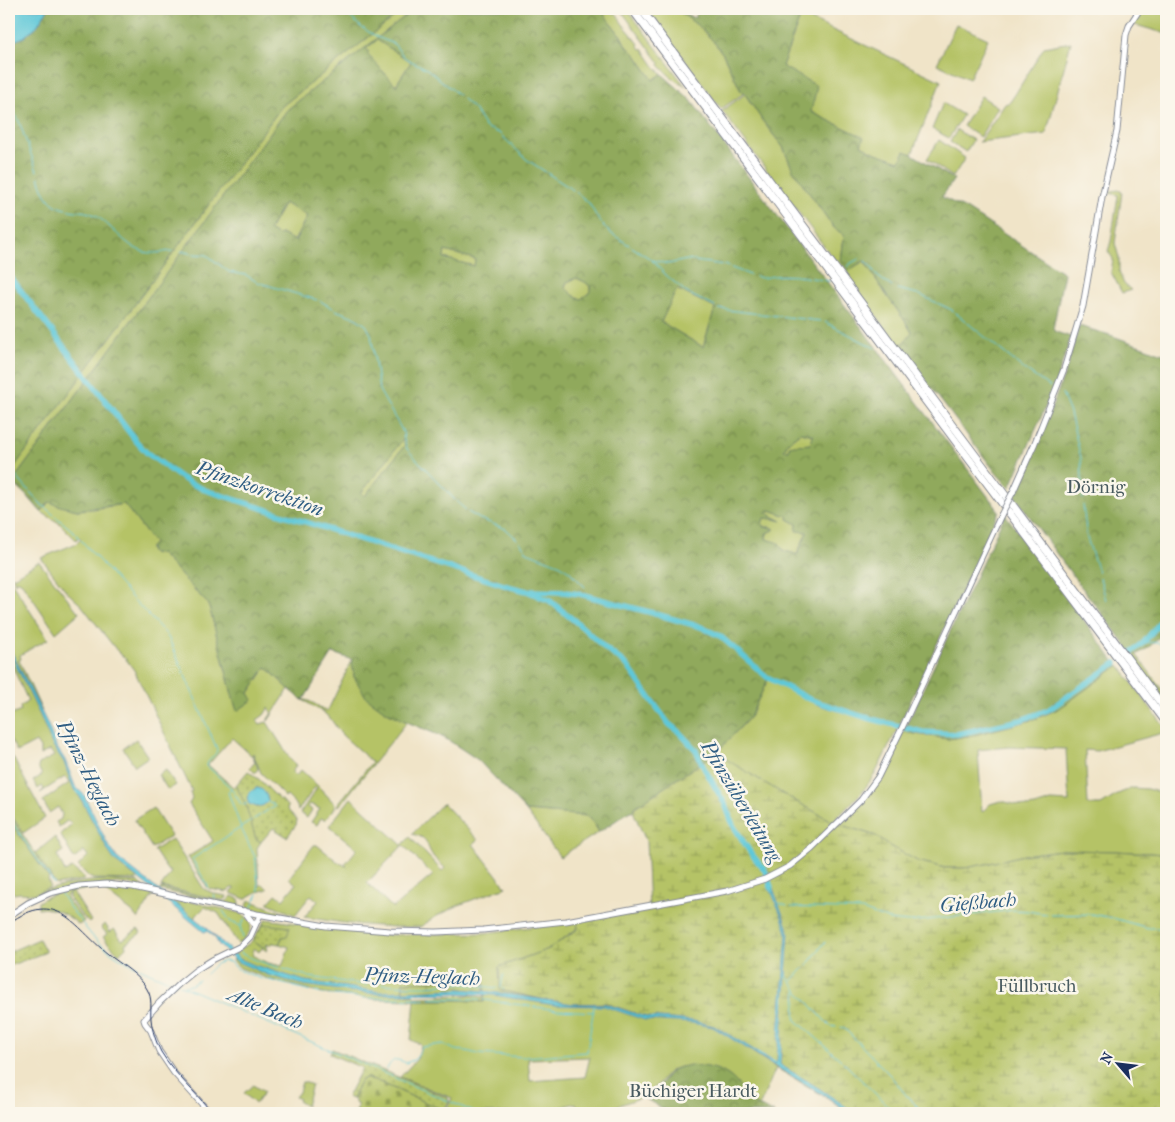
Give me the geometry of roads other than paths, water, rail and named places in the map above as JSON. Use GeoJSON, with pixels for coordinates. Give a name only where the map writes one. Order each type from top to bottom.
{"type":"FeatureCollection","features":[{"type":"Feature","properties":{"kind":"highway"},"geometry":{"type":"LineString","coordinates":[[632,9],[1166,722]]}},
{"type":"Feature","properties":{"kind":"highway"},"geometry":{"type":"LineString","coordinates":[[641,9],[1166,710]]}},
{"type":"Feature","properties":{"kind":"main road"},"geometry":{"type":"LineString","coordinates":[[9,916],[21,907],[50,893],[79,886],[114,884],[319,925],[390,931],[483,930],[566,921],[727,891],[770,877],[802,857],[861,800],[878,777],[1034,445],[1064,370],[1082,306],[1102,197],[1117,131],[1125,39],[1129,26],[1140,9]]}},
{"type":"Feature","properties":{"kind":"main road"},"geometry":{"type":"LineString","coordinates":[[244,911],[253,925]]}},
{"type":"Feature","properties":{"kind":"main road"},"geometry":{"type":"LineString","coordinates":[[210,1113],[174,1073],[159,1051],[151,1031],[144,1021],[178,985],[212,960],[241,946],[248,940],[258,914]]}},
{"type":"Feature","properties":{"kind":"water"},"geometry":{"type":"Polygon","coordinates":[[[9,9],[48,9],[37,26],[24,37],[9,43],[9,9]]]}},
{"type":"Feature","properties":{"kind":"water"},"geometry":{"type":"Polygon","coordinates":[[[9,647],[47,723],[56,746],[65,760],[75,786],[84,795],[107,843],[117,858],[207,928],[240,959],[305,981],[380,992],[460,989],[573,1004],[605,1004],[646,1017],[693,1021],[714,1026],[776,1063],[787,933],[767,881],[770,880],[789,932],[780,1064],[855,1113],[850,1113],[826,1096],[713,1027],[692,1023],[645,1020],[604,1006],[555,1005],[494,995],[460,993],[379,994],[347,991],[304,985],[268,975],[238,962],[219,945],[214,936],[207,931],[204,932],[115,861],[80,797],[73,788],[64,762],[52,744],[9,651],[9,647]]]}},
{"type":"Feature","properties":{"kind":"water"},"geometry":{"type":"Polygon","coordinates":[[[256,788],[264,792],[268,801],[264,805],[257,807],[249,804],[247,799],[249,793],[256,788]]]}},
{"type":"Feature","properties":{"kind":"waterway"},"geometry":{"type":"LineString","coordinates":[[348,15],[361,27],[377,37],[394,44],[405,58],[427,69],[459,95]]}},
{"type":"Feature","properties":{"kind":"waterway"},"geometry":{"type":"LineString","coordinates":[[9,98],[37,171]]}},
{"type":"Feature","properties":{"kind":"waterway"},"geometry":{"type":"LineString","coordinates":[[463,99],[474,109],[485,127],[499,133],[526,159],[573,190]]}},
{"type":"Feature","properties":{"kind":"waterway"},"geometry":{"type":"LineString","coordinates":[[39,177],[47,197],[55,205],[68,210],[95,215],[129,244],[141,251],[152,253],[172,251]]}},
{"type":"Feature","properties":{"kind":"waterway"},"geometry":{"type":"LineString","coordinates":[[576,192],[589,203],[598,219],[609,232],[652,260],[668,264],[687,260],[724,265],[750,275]]}},
{"type":"Feature","properties":{"kind":"waterway"},"geometry":{"type":"LineString","coordinates":[[181,251],[207,255],[229,272],[246,275],[257,282],[317,300]]}},
{"type":"Feature","properties":{"kind":"waterway"},"geometry":{"type":"LineString","coordinates":[[847,268],[851,263],[859,259]]}},
{"type":"Feature","properties":{"kind":"waterway"},"geometry":{"type":"LineString","coordinates":[[652,260],[687,293],[715,307]]}},
{"type":"Feature","properties":{"kind":"waterway"},"geometry":{"type":"LineString","coordinates":[[865,261],[877,276],[892,287]]}},
{"type":"Feature","properties":{"kind":"waterway","name":"Pfinzkorrektion"},"geometry":{"type":"LineString","coordinates":[[9,275],[136,441],[147,453],[180,477],[205,490],[527,591],[550,601],[627,665],[669,724],[696,750],[725,804],[733,825],[750,852],[766,872],[771,887]]}},
{"type":"Feature","properties":{"kind":"waterway"},"geometry":{"type":"LineString","coordinates":[[755,276],[762,278],[795,276],[830,281]]}},
{"type":"Feature","properties":{"kind":"waterway"},"geometry":{"type":"LineString","coordinates":[[897,289],[918,294],[952,310],[1025,370],[1050,387]]}},
{"type":"Feature","properties":{"kind":"waterway"},"geometry":{"type":"LineString","coordinates":[[320,301],[354,317],[366,325],[371,334],[379,390],[403,432],[407,449],[468,512],[506,529],[517,539]]}},
{"type":"Feature","properties":{"kind":"waterway"},"geometry":{"type":"LineString","coordinates":[[719,309],[820,321]]}},
{"type":"Feature","properties":{"kind":"waterway"},"geometry":{"type":"LineString","coordinates":[[825,322],[875,348]]}},
{"type":"Feature","properties":{"kind":"waterway"},"geometry":{"type":"LineString","coordinates":[[1062,394],[1070,413],[1081,458],[1083,499]]}},
{"type":"Feature","properties":{"kind":"waterway"},"geometry":{"type":"LineString","coordinates":[[9,469],[41,504],[79,538]]}},
{"type":"Feature","properties":{"kind":"waterway"},"geometry":{"type":"LineString","coordinates":[[1083,505],[1087,538],[1098,572]]}},
{"type":"Feature","properties":{"kind":"waterway"},"geometry":{"type":"LineString","coordinates":[[81,540],[169,639],[217,749],[207,766],[231,788],[228,792],[241,828],[255,857],[259,891]]}},
{"type":"Feature","properties":{"kind":"waterway"},"geometry":{"type":"LineString","coordinates":[[520,542],[527,552],[561,565],[585,587]]}},
{"type":"Feature","properties":{"kind":"waterway"},"geometry":{"type":"LineString","coordinates":[[1100,578],[1106,600]]}},
{"type":"Feature","properties":{"kind":"waterway"},"geometry":{"type":"LineString","coordinates":[[532,591],[580,594],[701,627],[720,636],[767,677],[809,699],[864,717],[922,732],[957,734],[1021,720],[1048,710],[1116,663]]}},
{"type":"Feature","properties":{"kind":"waterway"},"geometry":{"type":"LineString","coordinates":[[1131,653],[1144,642],[1166,615]]}},
{"type":"Feature","properties":{"kind":"waterway"},"geometry":{"type":"LineString","coordinates":[[1144,642],[1166,646]]}},
{"type":"Feature","properties":{"kind":"waterway"},"geometry":{"type":"LineString","coordinates":[[231,788],[241,804],[247,803]]}},
{"type":"Feature","properties":{"kind":"waterway"},"geometry":{"type":"LineString","coordinates":[[268,801],[275,807],[270,809]]}},
{"type":"Feature","properties":{"kind":"waterway"},"geometry":{"type":"LineString","coordinates":[[209,888],[192,859],[268,810]]}},
{"type":"Feature","properties":{"kind":"waterway","name":"Alte Bach"},"geometry":{"type":"LineString","coordinates":[[9,818],[54,884]]}},
{"type":"Feature","properties":{"kind":"waterway","name":"Alte Bach"},"geometry":{"type":"LineString","coordinates":[[61,894],[82,922]]}},
{"type":"Feature","properties":{"kind":"waterway"},"geometry":{"type":"LineString","coordinates":[[214,894],[215,898]]}},
{"type":"Feature","properties":{"kind":"waterway"},"geometry":{"type":"LineString","coordinates":[[255,900],[258,894]]}},
{"type":"Feature","properties":{"kind":"waterway"},"geometry":{"type":"LineString","coordinates":[[251,908],[254,903]]}},
{"type":"Feature","properties":{"kind":"waterway","name":"Gießbach"},"geometry":{"type":"LineString","coordinates":[[779,903],[787,906]]}},
{"type":"Feature","properties":{"kind":"waterway","name":"Gießbach"},"geometry":{"type":"LineString","coordinates":[[791,907],[862,910],[889,920],[908,922],[1013,910],[1052,915],[1091,914],[1148,928],[1166,928]]}},
{"type":"Feature","properties":{"kind":"waterway"},"geometry":{"type":"LineString","coordinates":[[223,911],[233,923]]}},
{"type":"Feature","properties":{"kind":"waterway"},"geometry":{"type":"LineString","coordinates":[[241,926],[245,918]]}},
{"type":"Feature","properties":{"kind":"waterway"},"geometry":{"type":"LineString","coordinates":[[234,923],[241,926],[243,938]]}},
{"type":"Feature","properties":{"kind":"waterway","name":"Alte Bach"},"geometry":{"type":"LineString","coordinates":[[83,924],[113,954],[176,984]]}},
{"type":"Feature","properties":{"kind":"waterway"},"geometry":{"type":"LineString","coordinates":[[807,965],[825,942]]}},
{"type":"Feature","properties":{"kind":"waterway","name":"Pfinz-Heglach"},"geometry":{"type":"LineString","coordinates":[[240,953],[309,977],[367,985]]}},
{"type":"Feature","properties":{"kind":"waterway"},"geometry":{"type":"LineString","coordinates":[[206,974],[216,964],[224,961],[230,962],[239,970],[262,979]]}},
{"type":"Feature","properties":{"kind":"waterway"},"geometry":{"type":"LineString","coordinates":[[792,981],[805,967]]}},
{"type":"Feature","properties":{"kind":"waterway"},"geometry":{"type":"LineString","coordinates":[[501,988],[504,975]]}},
{"type":"Feature","properties":{"kind":"waterway"},"geometry":{"type":"LineString","coordinates":[[786,975],[797,990],[796,1020],[841,1060]]}},
{"type":"Feature","properties":{"kind":"waterway"},"geometry":{"type":"LineString","coordinates":[[265,979],[322,994],[366,998]]}},
{"type":"Feature","properties":{"kind":"waterway"},"geometry":{"type":"LineString","coordinates":[[184,986],[191,985],[199,980]]}},
{"type":"Feature","properties":{"kind":"waterway","name":"Pfinz-Heglach"},"geometry":{"type":"LineString","coordinates":[[382,984],[425,986],[447,982],[497,988]]}},
{"type":"Feature","properties":{"kind":"waterway","name":"Alte Bach"},"geometry":{"type":"LineString","coordinates":[[180,985],[448,1101]]}},
{"type":"Feature","properties":{"kind":"waterway"},"geometry":{"type":"LineString","coordinates":[[798,991],[830,1026],[836,1027]]}},
{"type":"Feature","properties":{"kind":"waterway","name":"Pfinz-Heglach"},"geometry":{"type":"LineString","coordinates":[[368,998],[478,999],[558,1010],[594,1012]]}},
{"type":"Feature","properties":{"kind":"waterway"},"geometry":{"type":"LineString","coordinates":[[525,1057],[587,1052],[594,1006]]}},
{"type":"Feature","properties":{"kind":"waterway"},"geometry":{"type":"LineString","coordinates":[[841,1027],[890,1075],[924,1113]]}},
{"type":"Feature","properties":{"kind":"waterway"},"geometry":{"type":"LineString","coordinates":[[387,1069],[391,1062],[395,1060],[406,1063],[414,1060],[422,1047],[443,1044],[455,1050],[478,1054],[524,1057]]}},
{"type":"Feature","properties":{"kind":"waterway"},"geometry":{"type":"LineString","coordinates":[[843,1062],[895,1113]]}},
{"type":"Feature","properties":{"kind":"waterway","name":"Alte Bach"},"geometry":{"type":"LineString","coordinates":[[451,1102],[476,1113]]}},
{"type":"Feature","properties":{"kind":"tram line"},"geometry":{"type":"LineString","coordinates":[[9,923],[26,913],[40,909],[53,910],[64,915],[108,954],[135,974],[149,993],[152,1027],[161,1052],[212,1113]]}},
{"type":"Feature","properties":{"kind":"park label","name":"Dörnig"},"geometry":{"type":"Point","coordinates":[1096,486]}},
{"type":"Feature","properties":{"kind":"park label","name":"Füllbruch"},"geometry":{"type":"Point","coordinates":[1037,985]}},
{"type":"Feature","properties":{"kind":"park label","name":"Büchiger Hardt"},"geometry":{"type":"Point","coordinates":[693,1090]}},
{"type":"Feature","properties":{"kind":"water label","name":"Pfinzüberleitung"},"geometry":{"type":"Point","coordinates":[742,801]}}]}
